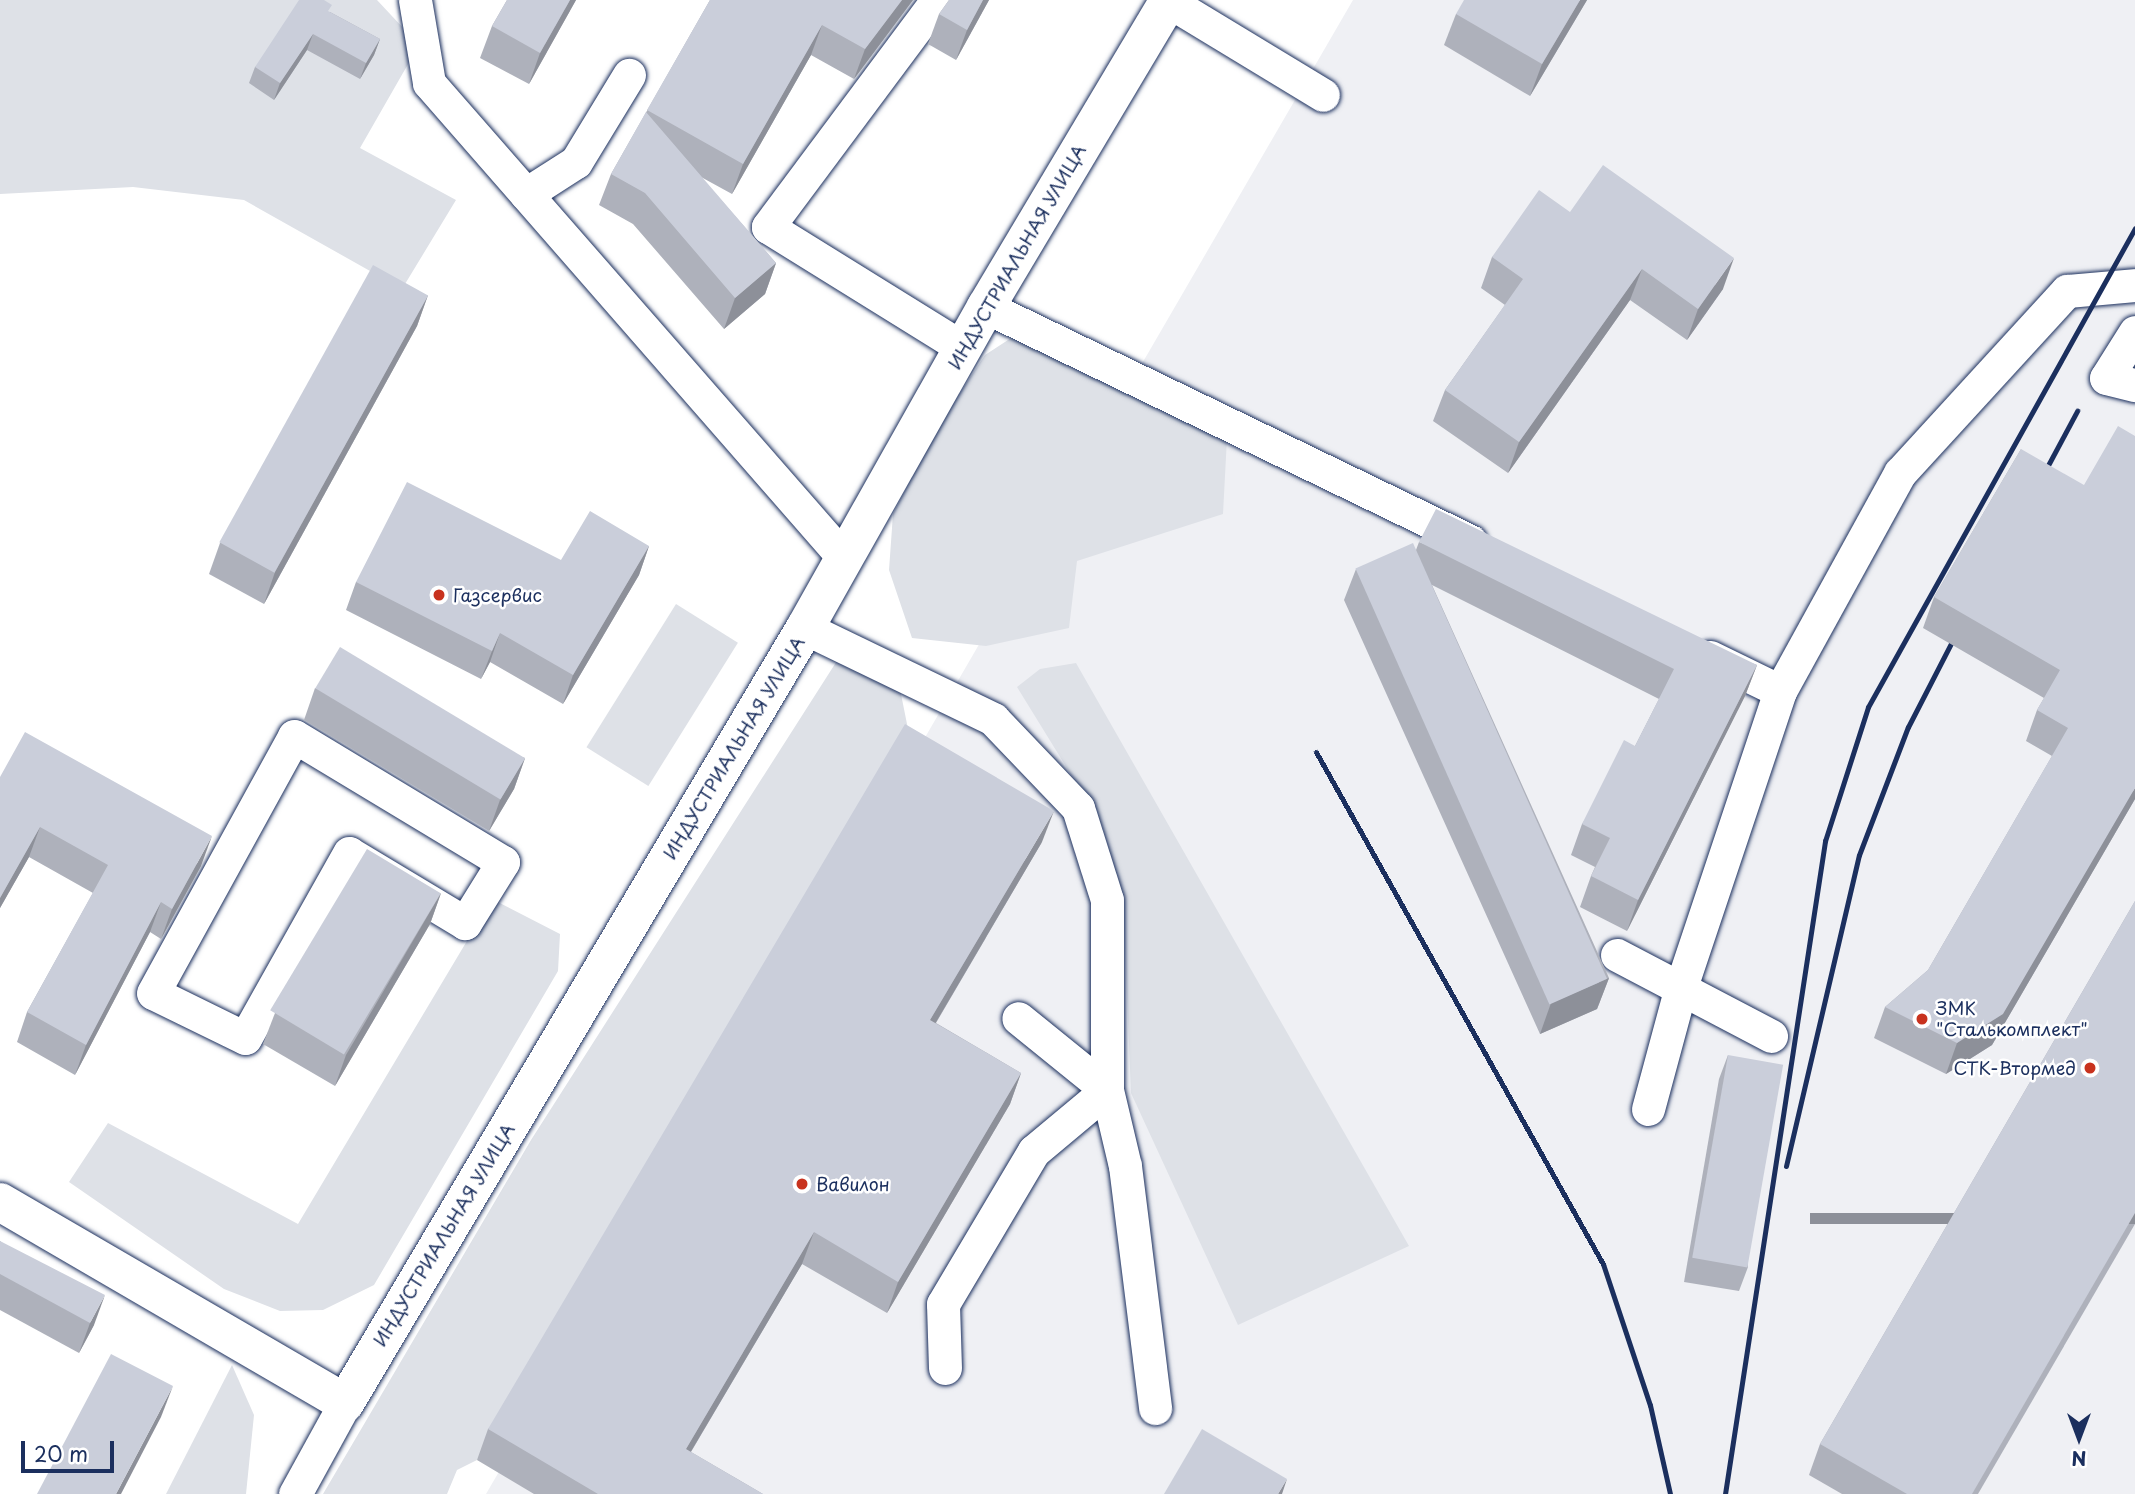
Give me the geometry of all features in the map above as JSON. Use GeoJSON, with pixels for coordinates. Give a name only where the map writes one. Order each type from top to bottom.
{"type":"FeatureCollection","features":[{"type":"Feature","properties":{"kind":"main road","name":"ИНДУСТРИАЛЬНАЯ УЛИЦА"},"geometry":{"type":"LineString","coordinates":[[345,1403],[805,628],[986,307],[1169,1]]}},
{"type":"Feature","properties":{"kind":"main road"},"geometry":{"type":"LineString","coordinates":[[0,1202],[345,1403]]}},
{"type":"Feature","properties":{"kind":"street"},"geometry":{"type":"LineString","coordinates":[[415,0],[429,83],[844,558]]}},
{"type":"Feature","properties":{"kind":"street"},"geometry":{"type":"LineString","coordinates":[[937,0],[768,227],[963,348]]}},
{"type":"Feature","properties":{"kind":"street"},"geometry":{"type":"LineString","coordinates":[[1169,1],[1323,94]]}},
{"type":"Feature","properties":{"kind":"street"},"geometry":{"type":"LineString","coordinates":[[526,194],[576,162],[629,75]]}},
{"type":"Feature","properties":{"kind":"street"},"geometry":{"type":"LineString","coordinates":[[1648,1109],[1680,990],[1780,691],[1900,473],[2067,291],[2135,285]]}},
{"type":"Feature","properties":{"kind":"street"},"geometry":{"type":"LineString","coordinates":[[986,307],[1503,557]]}},
{"type":"Feature","properties":{"kind":"street"},"geometry":{"type":"LineString","coordinates":[[2135,332],[2106,377],[2135,385]]}},
{"type":"Feature","properties":{"kind":"street"},"geometry":{"type":"LineString","coordinates":[[805,628],[993,719],[1078,808],[1107,900],[1107,1090],[1125,1167],[1155,1408]]}},
{"type":"Feature","properties":{"kind":"street"},"geometry":{"type":"LineString","coordinates":[[1679,642],[1780,691]]}},
{"type":"Feature","properties":{"kind":"street"},"geometry":{"type":"LineString","coordinates":[[294,736],[503,862],[465,923],[349,853],[245,1038],[153,993],[294,736]]}},
{"type":"Feature","properties":{"kind":"street"},"geometry":{"type":"LineString","coordinates":[[1617,955],[1771,1035]]}},
{"type":"Feature","properties":{"kind":"street"},"geometry":{"type":"LineString","coordinates":[[1018,1017],[1107,1090]]}},
{"type":"Feature","properties":{"kind":"street"},"geometry":{"type":"LineString","coordinates":[[946,1368],[943,1304],[1034,1151],[1107,1090]]}},
{"type":"Feature","properties":{"kind":"street","name":"ИНДУСТРИАЛЬНАЯ УЛИЦА"},"geometry":{"type":"LineString","coordinates":[[295,1494],[345,1403]]}},
{"type":"Feature","properties":{"kind":"shaded area"},"geometry":{"type":"Polygon","coordinates":[[[0,0],[377,0],[419,45],[360,148],[456,200],[402,289],[244,200],[133,187],[0,194],[0,0]]]}},
{"type":"Feature","properties":{"kind":"shaded area"},"geometry":{"type":"Polygon","coordinates":[[[1353,0],[2135,0],[2135,1494],[486,1494],[1353,0]]]}},
{"type":"Feature","properties":{"kind":"shaded area"},"geometry":{"type":"Polygon","coordinates":[[[1034,323],[1228,419],[1223,514],[1077,561],[1069,628],[986,646],[912,638],[889,570],[893,514],[937,428],[985,355],[1034,323]]]}},
{"type":"Feature","properties":{"kind":"shaded area"},"geometry":{"type":"Polygon","coordinates":[[[676,604],[738,643],[648,786],[586,747],[676,604]]]}},
{"type":"Feature","properties":{"kind":"shaded area"},"geometry":{"type":"Polygon","coordinates":[[[849,642],[895,664],[908,729],[477,1460],[457,1470],[447,1494],[323,1494],[531,1140],[849,642]]]}},
{"type":"Feature","properties":{"kind":"shaded area"},"geometry":{"type":"Polygon","coordinates":[[[1076,663],[1409,1246],[1238,1325],[1131,1093],[1123,898],[1102,825],[1017,687],[1040,669],[1076,663]]]}},
{"type":"Feature","properties":{"kind":"shaded area"},"geometry":{"type":"Polygon","coordinates":[[[492,899],[560,934],[558,971],[374,1285],[323,1310],[280,1311],[224,1289],[69,1182],[108,1123],[298,1224],[492,899]]]}},
{"type":"Feature","properties":{"kind":"shaded area"},"geometry":{"type":"Polygon","coordinates":[[[232,1365],[254,1415],[246,1494],[166,1494],[232,1365]]]}},
{"type":"Feature","properties":{"kind":"building"},"geometry":{"type":"Polygon","coordinates":[[[299,0],[324,0],[332,5],[328,11],[380,39],[366,63],[313,34],[280,83],[255,67],[299,0]]]}},
{"type":"Feature","properties":{"kind":"building"},"geometry":{"type":"Polygon","coordinates":[[[507,0],[570,0],[540,53],[492,26],[507,0]]]}},
{"type":"Feature","properties":{"kind":"building"},"geometry":{"type":"Polygon","coordinates":[[[710,0],[902,0],[865,49],[822,25],[743,164],[647,110],[710,0]]]}},
{"type":"Feature","properties":{"kind":"building"},"geometry":{"type":"Polygon","coordinates":[[[949,0],[983,0],[967,30],[939,14],[949,0]]]}},
{"type":"Feature","properties":{"kind":"building"},"geometry":{"type":"Polygon","coordinates":[[[1464,0],[1580,0],[1542,64],[1456,14],[1464,0]]]}},
{"type":"Feature","properties":{"kind":"building"},"geometry":{"type":"Polygon","coordinates":[[[646,112],[776,263],[735,298],[645,193],[611,174],[646,112]]]}},
{"type":"Feature","properties":{"kind":"building"},"geometry":{"type":"Polygon","coordinates":[[[1603,165],[1734,258],[1698,309],[1642,269],[1519,442],[1445,390],[1523,279],[1492,257],[1539,190],[1570,212],[1603,165]]]}},
{"type":"Feature","properties":{"kind":"building"},"geometry":{"type":"Polygon","coordinates":[[[373,265],[428,296],[274,573],[219,542],[373,265]]]}},
{"type":"Feature","properties":{"kind":"building","name":"СТК-Втормед"},"geometry":{"type":"Polygon","coordinates":[[[2118,426],[2135,436],[2135,788],[2003,1014],[1957,1043],[1885,1007],[1928,970],[2068,728],[2037,710],[2060,670],[1934,597],[2021,449],[2084,485],[2118,426]]]}},
{"type":"Feature","properties":{"kind":"building"},"geometry":{"type":"Polygon","coordinates":[[[407,482],[561,560],[590,511],[649,546],[573,675],[500,633],[492,651],[356,582],[407,482]]]}},
{"type":"Feature","properties":{"kind":"building"},"geometry":{"type":"Polygon","coordinates":[[[1436,509],[1757,665],[1638,900],[1591,876],[1610,838],[1582,824],[1624,740],[1635,746],[1674,669],[1419,542],[1436,509]]]}},
{"type":"Feature","properties":{"kind":"building"},"geometry":{"type":"Polygon","coordinates":[[[1413,543],[1607,979],[1549,1004],[1355,569],[1413,543]]]}},
{"type":"Feature","properties":{"kind":"building"},"geometry":{"type":"Polygon","coordinates":[[[340,647],[525,758],[500,799],[315,688],[340,647]]]}},
{"type":"Feature","properties":{"kind":"building","name":"Вавилон"},"geometry":{"type":"Polygon","coordinates":[[[905,724],[1054,811],[930,1020],[1021,1073],[898,1282],[814,1232],[686,1449],[763,1494],[598,1494],[488,1429],[905,724]]]}},
{"type":"Feature","properties":{"kind":"building"},"geometry":{"type":"Polygon","coordinates":[[[25,732],[212,836],[172,909],[161,902],[86,1045],[27,1012],[108,865],[40,827],[0,898],[0,777],[25,732]]]}},
{"type":"Feature","properties":{"kind":"building"},"geometry":{"type":"Polygon","coordinates":[[[367,849],[441,893],[344,1054],[270,1010],[367,849]]]}},
{"type":"Feature","properties":{"kind":"building","name":"СТК-Втормед"},"geometry":{"type":"Polygon","coordinates":[[[2135,901],[2135,1213],[1972,1494],[1907,1494],[1820,1444],[2135,901]]]}},
{"type":"Feature","properties":{"kind":"building"},"geometry":{"type":"Polygon","coordinates":[[[1728,1055],[1783,1065],[1747,1268],[1692,1258],[1728,1055]]]}},
{"type":"Feature","properties":{"kind":"building"},"geometry":{"type":"Polygon","coordinates":[[[0,1241],[105,1295],[90,1323],[0,1274],[0,1241]]]}},
{"type":"Feature","properties":{"kind":"building"},"geometry":{"type":"Polygon","coordinates":[[[111,1354],[173,1386],[116,1494],[37,1494],[111,1354]]]}},
{"type":"Feature","properties":{"kind":"building"},"geometry":{"type":"Polygon","coordinates":[[[1202,1429],[1287,1479],[1278,1494],[1164,1494],[1202,1429]]]}},
{"type":"Feature","properties":{"kind":"railway"},"geometry":{"type":"LineString","coordinates":[[1725,1494],[1825,841],[1868,707],[2135,228]]}},
{"type":"Feature","properties":{"kind":"railway"},"geometry":{"type":"LineString","coordinates":[[2039,482],[2077,411]]}},
{"type":"Feature","properties":{"kind":"railway"},"geometry":{"type":"LineString","coordinates":[[1786,1166],[1859,855],[1908,727],[1960,626]]}},
{"type":"Feature","properties":{"kind":"railway"},"geometry":{"type":"LineString","coordinates":[[1316,752],[1603,1264],[1650,1405],[1670,1494]]}},
{"type":"Feature","properties":{"kind":"place","name":"Газсервис"},"geometry":{"type":"Point","coordinates":[439,595]}},
{"type":"Feature","properties":{"kind":"place","name":"ЗМК \"Сталькомплект\""},"geometry":{"type":"Point","coordinates":[1922,1019]}},
{"type":"Feature","properties":{"kind":"place","name":"СТК-Втормед"},"geometry":{"type":"Point","coordinates":[2090,1068]}},
{"type":"Feature","properties":{"kind":"place","name":"Вавилон"},"geometry":{"type":"Point","coordinates":[802,1184]}}]}
